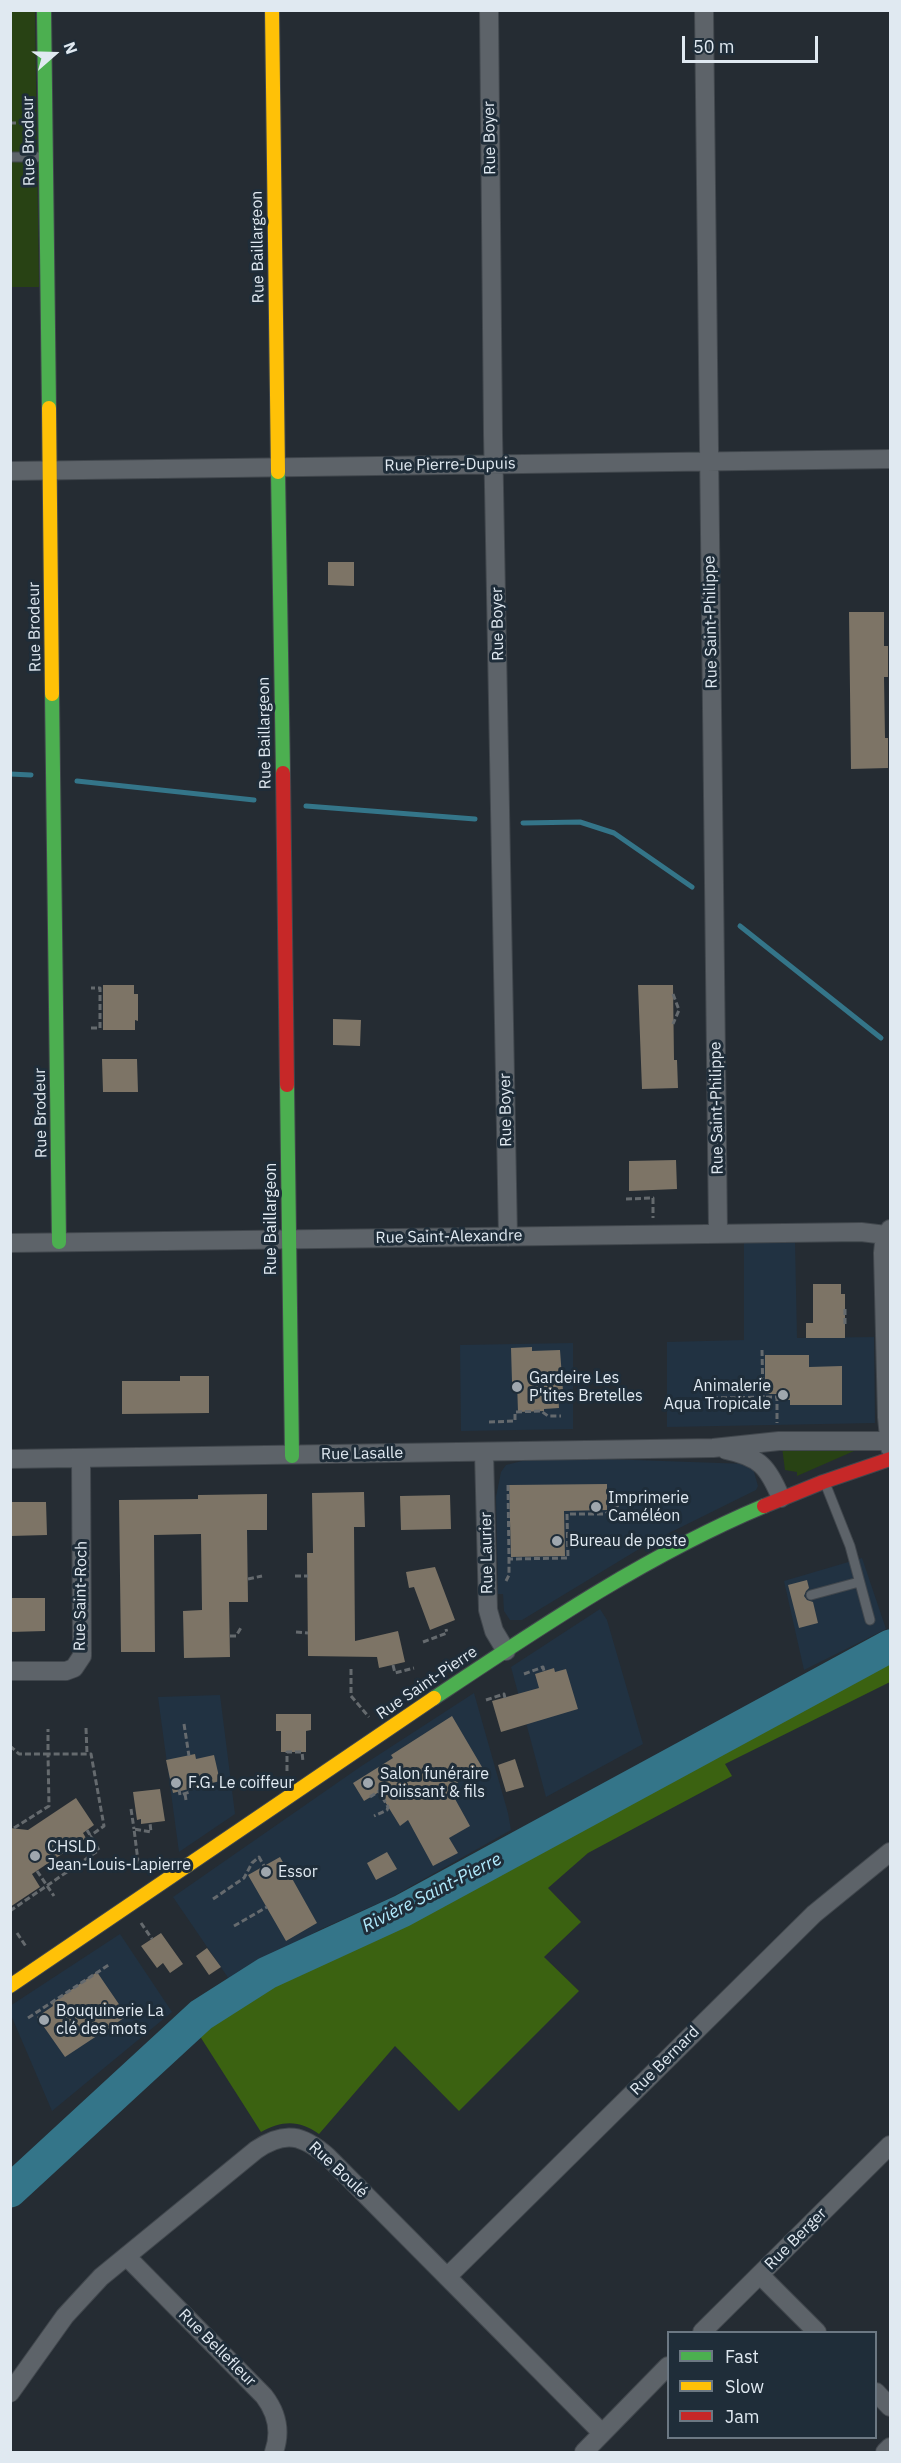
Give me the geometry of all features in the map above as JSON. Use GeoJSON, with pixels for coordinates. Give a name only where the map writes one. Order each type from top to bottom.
{"type":"FeatureCollection","features":[{"type":"Feature","properties":{"kind":"street","name":"Rue Brodeur"},"geometry":{"type":"LineString","coordinates":[[44,10],[59,1242]]}},
{"type":"Feature","properties":{"kind":"street","name":"Rue Baillargeon"},"geometry":{"type":"LineString","coordinates":[[272,10],[291,1456]]}},
{"type":"Feature","properties":{"kind":"street","name":"Rue Boyer"},"geometry":{"type":"LineString","coordinates":[[489,10],[508,1237]]}},
{"type":"Feature","properties":{"kind":"street","name":"Rue Saint-Philippe"},"geometry":{"type":"LineString","coordinates":[[704,10],[718,1233]]}},
{"type":"Feature","properties":{"kind":"street","name":"Rue Pierre-Dupuis"},"geometry":{"type":"LineString","coordinates":[[10,471],[891,459]]}},
{"type":"Feature","properties":{"kind":"street","name":"Rue Saint-Alexandre"},"geometry":{"type":"LineString","coordinates":[[10,1243],[888,1232]]}},
{"type":"Feature","properties":{"kind":"street"},"geometry":{"type":"LineString","coordinates":[[888,1232],[883,1253],[890,1443]]}},
{"type":"Feature","properties":{"kind":"street","name":"Rue Lasalle"},"geometry":{"type":"LineString","coordinates":[[10,1459],[713,1448],[779,1441],[890,1443]]}},
{"type":"Feature","properties":{"kind":"street","name":"Rue Lasalle"},"geometry":{"type":"LineString","coordinates":[[713,1448],[743,1454],[762,1464],[770,1474],[781,1498]]}},
{"type":"Feature","properties":{"kind":"street","name":"Rue Laurier"},"geometry":{"type":"LineString","coordinates":[[484,1452],[488,1610],[494,1630],[506,1651]]}},
{"type":"Feature","properties":{"kind":"street","name":"Rue Saint-Roch"},"geometry":{"type":"LineString","coordinates":[[10,1671],[66,1671],[74,1668],[82,1656],[81,1458]]}},
{"type":"Feature","properties":{"kind":"street","name":"Rue Saint-Pierre"},"geometry":{"type":"LineString","coordinates":[[10,1986],[506,1651],[632,1573],[781,1498],[891,1459]]}},
{"type":"Feature","properties":{"kind":"street","name":"Rue Bernard"},"geometry":{"type":"LineString","coordinates":[[447,2277],[807,1921],[840,1891],[891,1852]]}},
{"type":"Feature","properties":{"kind":"street","name":"Rue Boulé"},"geometry":{"type":"LineString","coordinates":[[10,2393],[46,2340],[101,2277],[263,2145],[281,2138],[298,2138],[308,2140],[328,2157],[602,2433]]}},
{"type":"Feature","properties":{"kind":"street","name":"Rue Berger"},"geometry":{"type":"LineString","coordinates":[[703,2331],[891,2145]]}},
{"type":"Feature","properties":{"kind":"street","name":"Rue Bellefleur"},"geometry":{"type":"LineString","coordinates":[[127,2257],[264,2396],[273,2410],[278,2426],[274,2452]]}},
{"type":"Feature","properties":{"kind":"street"},"geometry":{"type":"LineString","coordinates":[[760,2275],[816,2331]]}},
{"type":"Feature","properties":{"kind":"street"},"geometry":{"type":"LineString","coordinates":[[584,2452],[667,2368]]}},
{"type":"Feature","properties":{"kind":"street"},"geometry":{"type":"LineString","coordinates":[[877,2393],[891,2407]]}},
{"type":"Feature","properties":{"kind":"street"},"geometry":{"type":"LineString","coordinates":[[885,2452],[891,2447]]}},
{"type":"Feature","properties":{"kind":"lane"},"geometry":{"type":"LineString","coordinates":[[10,157],[46,157]]}},
{"type":"Feature","properties":{"kind":"lane"},"geometry":{"type":"LineString","coordinates":[[824,1481],[850,1546],[870,1620]]}},
{"type":"Feature","properties":{"kind":"lane"},"geometry":{"type":"LineString","coordinates":[[811,1595],[859,1582]]}},
{"type":"Feature","properties":{"kind":"path"},"geometry":{"type":"LineString","coordinates":[[91,1028],[100,1028],[101,1009],[100,987],[92,988]]}},
{"type":"Feature","properties":{"kind":"path"},"geometry":{"type":"LineString","coordinates":[[673,994],[679,1010],[673,1024]]}},
{"type":"Feature","properties":{"kind":"path"},"geometry":{"type":"LineString","coordinates":[[626,1199],[653,1198]]}},
{"type":"Feature","properties":{"kind":"path"},"geometry":{"type":"LineString","coordinates":[[845,1309],[845,1328]]}},
{"type":"Feature","properties":{"kind":"path"},"geometry":{"type":"LineString","coordinates":[[762,1350],[763,1397]]}},
{"type":"Feature","properties":{"kind":"path"},"geometry":{"type":"LineString","coordinates":[[712,1398],[777,1397],[777,1428]]}},
{"type":"Feature","properties":{"kind":"path"},"geometry":{"type":"LineString","coordinates":[[489,1422],[515,1421],[515,1412],[541,1412],[548,1416],[561,1416]]}},
{"type":"Feature","properties":{"kind":"path"},"geometry":{"type":"LineString","coordinates":[[508,1485],[509,1575]]}},
{"type":"Feature","properties":{"kind":"path"},"geometry":{"type":"LineString","coordinates":[[509,1559],[568,1558],[566,1514],[574,1512],[606,1514],[620,1504]]}},
{"type":"Feature","properties":{"kind":"path"},"geometry":{"type":"LineString","coordinates":[[591,1514],[591,1520]]}},
{"type":"Feature","properties":{"kind":"path"},"geometry":{"type":"LineString","coordinates":[[503,1529],[509,1529]]}},
{"type":"Feature","properties":{"kind":"path"},"geometry":{"type":"LineString","coordinates":[[567,1545],[592,1545]]}},
{"type":"Feature","properties":{"kind":"path"},"geometry":{"type":"LineString","coordinates":[[248,1579],[262,1576]]}},
{"type":"Feature","properties":{"kind":"path"},"geometry":{"type":"LineString","coordinates":[[295,1576],[308,1576]]}},
{"type":"Feature","properties":{"kind":"path"},"geometry":{"type":"LineString","coordinates":[[230,1636],[236,1636],[242,1626]]}},
{"type":"Feature","properties":{"kind":"path"},"geometry":{"type":"LineString","coordinates":[[423,1642],[447,1633],[446,1629]]}},
{"type":"Feature","properties":{"kind":"path"},"geometry":{"type":"LineString","coordinates":[[296,1632],[308,1633]]}},
{"type":"Feature","properties":{"kind":"path"},"geometry":{"type":"LineString","coordinates":[[393,1665],[395,1673],[414,1668]]}},
{"type":"Feature","properties":{"kind":"path"},"geometry":{"type":"LineString","coordinates":[[524,1674],[543,1667],[544,1671]]}},
{"type":"Feature","properties":{"kind":"path"},"geometry":{"type":"LineString","coordinates":[[351,1669],[351,1696],[373,1723]]}},
{"type":"Feature","properties":{"kind":"path"},"geometry":{"type":"LineString","coordinates":[[486,1700],[504,1694],[505,1698]]}},
{"type":"Feature","properties":{"kind":"path"},"geometry":{"type":"LineString","coordinates":[[184,1724],[189,1755]]}},
{"type":"Feature","properties":{"kind":"path"},"geometry":{"type":"LineString","coordinates":[[86,1728],[87,1754]]}},
{"type":"Feature","properties":{"kind":"path"},"geometry":{"type":"LineString","coordinates":[[14,1828],[49,1806],[48,1729]]}},
{"type":"Feature","properties":{"kind":"path"},"geometry":{"type":"LineString","coordinates":[[10,1746],[19,1754],[91,1754],[104,1826],[90,1836]]}},
{"type":"Feature","properties":{"kind":"path"},"geometry":{"type":"LineString","coordinates":[[287,1772],[287,1752],[302,1752]]}},
{"type":"Feature","properties":{"kind":"path"},"geometry":{"type":"LineString","coordinates":[[179,1789],[180,1795],[190,1792],[189,1789]]}},
{"type":"Feature","properties":{"kind":"path"},"geometry":{"type":"LineString","coordinates":[[370,1797],[379,1791],[388,1807],[387,1810],[374,1816]]}},
{"type":"Feature","properties":{"kind":"path"},"geometry":{"type":"LineString","coordinates":[[185,1794],[186,1800]]}},
{"type":"Feature","properties":{"kind":"path"},"geometry":{"type":"LineString","coordinates":[[131,1809],[139,1869],[148,1876]]}},
{"type":"Feature","properties":{"kind":"path"},"geometry":{"type":"LineString","coordinates":[[134,1829],[151,1832],[150,1823]]}},
{"type":"Feature","properties":{"kind":"path"},"geometry":{"type":"LineString","coordinates":[[10,1911],[99,1850],[87,1830]]}},
{"type":"Feature","properties":{"kind":"path"},"geometry":{"type":"LineString","coordinates":[[213,1899],[244,1878],[252,1863],[259,1857],[264,1866]]}},
{"type":"Feature","properties":{"kind":"path"},"geometry":{"type":"LineString","coordinates":[[37,1871],[54,1896]]}},
{"type":"Feature","properties":{"kind":"path"},"geometry":{"type":"LineString","coordinates":[[234,1926],[267,1907]]}},
{"type":"Feature","properties":{"kind":"path"},"geometry":{"type":"LineString","coordinates":[[138,1918],[152,1939]]}},
{"type":"Feature","properties":{"kind":"path"},"geometry":{"type":"LineString","coordinates":[[17,1933],[31,1954]]}},
{"type":"Feature","properties":{"kind":"path"},"geometry":{"type":"LineString","coordinates":[[28,2018],[39,2013],[110,1964]]}},
{"type":"Feature","properties":{"kind":"shaded area"},"geometry":{"type":"Polygon","coordinates":[[[795,1241],[797,1338],[874,1337],[875,1423],[667,1427],[667,1342],[744,1340],[744,1242],[795,1241]]]}},
{"type":"Feature","properties":{"kind":"shaded area","name":"Gardeire Les P'tites Bretelles"},"geometry":{"type":"Polygon","coordinates":[[[573,1343],[573,1429],[461,1431],[460,1345],[573,1343]]]}},
{"type":"Feature","properties":{"kind":"shaded area"},"geometry":{"type":"Polygon","coordinates":[[[606,1459],[748,1464],[756,1469],[754,1472],[758,1486],[756,1490],[649,1543],[522,1620],[510,1620],[504,1611],[503,1594],[498,1594],[496,1497],[501,1472],[506,1465],[526,1460],[606,1459]]]}},
{"type":"Feature","properties":{"kind":"shaded area"},"geometry":{"type":"Polygon","coordinates":[[[862,1558],[886,1629],[804,1670],[784,1581],[862,1558]]]}},
{"type":"Feature","properties":{"kind":"shaded area"},"geometry":{"type":"Polygon","coordinates":[[[600,1609],[607,1620],[643,1744],[546,1797],[511,1667],[600,1609]]]}},
{"type":"Feature","properties":{"kind":"shaded area"},"geometry":{"type":"Polygon","coordinates":[[[474,1693],[511,1830],[390,1898],[319,1930],[231,1982],[173,1897],[360,1767],[474,1693]]]}},
{"type":"Feature","properties":{"kind":"shaded area"},"geometry":{"type":"Polygon","coordinates":[[[220,1695],[235,1814],[179,1852],[158,1697],[220,1695]]]}},
{"type":"Feature","properties":{"kind":"shaded area"},"geometry":{"type":"Polygon","coordinates":[[[120,1934],[172,2012],[52,2111],[11,2015],[10,2006],[120,1934]]]}},
{"type":"Feature","properties":{"kind":"green space"},"geometry":{"type":"Polygon","coordinates":[[[10,11],[35,11],[39,287],[11,287],[10,11]]]}},
{"type":"Feature","properties":{"kind":"green space"},"geometry":{"type":"Polygon","coordinates":[[[782,1447],[853,1449],[854,1451],[797,1476],[797,1472],[785,1470],[782,1447]]]}},
{"type":"Feature","properties":{"kind":"green space"},"geometry":{"type":"Polygon","coordinates":[[[890,1661],[890,1682],[725,1764],[732,1776],[588,1853],[548,1888],[581,1922],[544,1957],[579,1991],[459,2111],[395,2046],[319,2134],[305,2126],[291,2123],[276,2125],[261,2132],[196,2030],[275,1984],[525,1862],[890,1661]]]}},
{"type":"Feature","properties":{"kind":"building"},"geometry":{"type":"Polygon","coordinates":[[[328,562],[354,562],[354,586],[328,585],[328,562]]]}},
{"type":"Feature","properties":{"kind":"building"},"geometry":{"type":"Polygon","coordinates":[[[849,612],[884,612],[884,646],[888,646],[888,677],[884,677],[888,768],[851,769],[849,612]]]}},
{"type":"Feature","properties":{"kind":"building"},"geometry":{"type":"Polygon","coordinates":[[[103,985],[134,985],[134,994],[138,994],[138,1021],[135,1020],[135,1030],[103,1030],[103,985]]]}},
{"type":"Feature","properties":{"kind":"building"},"geometry":{"type":"Polygon","coordinates":[[[638,985],[673,985],[674,1060],[677,1060],[678,1088],[642,1089],[638,985]]]}},
{"type":"Feature","properties":{"kind":"building"},"geometry":{"type":"Polygon","coordinates":[[[333,1019],[361,1020],[360,1046],[333,1045],[333,1019]]]}},
{"type":"Feature","properties":{"kind":"building"},"geometry":{"type":"Polygon","coordinates":[[[102,1059],[137,1059],[138,1092],[103,1092],[102,1059]]]}},
{"type":"Feature","properties":{"kind":"building"},"geometry":{"type":"Polygon","coordinates":[[[676,1160],[677,1189],[629,1191],[629,1161],[676,1160]]]}},
{"type":"Feature","properties":{"kind":"building"},"geometry":{"type":"Polygon","coordinates":[[[813,1284],[841,1284],[841,1294],[845,1294],[845,1338],[806,1338],[806,1323],[813,1323],[813,1284]]]}},
{"type":"Feature","properties":{"kind":"building"},"geometry":{"type":"Polygon","coordinates":[[[532,1347],[532,1351],[560,1350],[563,1391],[558,1391],[559,1408],[518,1412],[517,1382],[512,1382],[511,1348],[532,1347]]]}},
{"type":"Feature","properties":{"kind":"building"},"geometry":{"type":"Polygon","coordinates":[[[765,1355],[809,1355],[809,1367],[842,1366],[842,1405],[790,1405],[790,1400],[777,1400],[777,1394],[765,1394],[765,1355]]]}},
{"type":"Feature","properties":{"kind":"building"},"geometry":{"type":"Polygon","coordinates":[[[180,1376],[209,1376],[209,1413],[122,1414],[122,1381],[180,1381],[180,1376]]]}},
{"type":"Feature","properties":{"kind":"building"},"geometry":{"type":"Polygon","coordinates":[[[607,1484],[607,1510],[564,1511],[565,1556],[511,1557],[509,1485],[607,1484]]]}},
{"type":"Feature","properties":{"kind":"building"},"geometry":{"type":"Polygon","coordinates":[[[364,1492],[365,1527],[354,1527],[355,1641],[398,1631],[405,1662],[379,1668],[377,1657],[308,1656],[307,1553],[313,1553],[312,1493],[364,1492]]]}},
{"type":"Feature","properties":{"kind":"building"},"geometry":{"type":"Polygon","coordinates":[[[267,1494],[267,1530],[247,1530],[248,1602],[229,1602],[230,1657],[184,1658],[183,1611],[202,1610],[201,1534],[154,1535],[155,1652],[121,1652],[119,1500],[198,1499],[198,1495],[267,1494]]]}},
{"type":"Feature","properties":{"kind":"building"},"geometry":{"type":"Polygon","coordinates":[[[450,1495],[451,1529],[401,1530],[400,1496],[450,1495]]]}},
{"type":"Feature","properties":{"kind":"building"},"geometry":{"type":"Polygon","coordinates":[[[10,1502],[46,1502],[47,1535],[10,1536],[10,1502]]]}},
{"type":"Feature","properties":{"kind":"building"},"geometry":{"type":"Polygon","coordinates":[[[435,1567],[455,1620],[430,1630],[414,1587],[409,1588],[406,1572],[435,1567]]]}},
{"type":"Feature","properties":{"kind":"building"},"geometry":{"type":"Polygon","coordinates":[[[807,1580],[809,1588],[804,1596],[813,1602],[818,1623],[799,1628],[788,1585],[807,1580]]]}},
{"type":"Feature","properties":{"kind":"building"},"geometry":{"type":"Polygon","coordinates":[[[10,1598],[45,1598],[45,1631],[10,1632],[10,1598]]]}},
{"type":"Feature","properties":{"kind":"building"},"geometry":{"type":"Polygon","coordinates":[[[554,1668],[555,1672],[566,1669],[578,1709],[501,1732],[492,1701],[539,1688],[535,1674],[554,1668]]]}},
{"type":"Feature","properties":{"kind":"building"},"geometry":{"type":"Polygon","coordinates":[[[276,1714],[311,1714],[311,1730],[306,1731],[306,1752],[281,1752],[281,1731],[276,1731],[276,1714]]]}},
{"type":"Feature","properties":{"kind":"building"},"geometry":{"type":"Polygon","coordinates":[[[452,1716],[482,1767],[449,1788],[470,1826],[449,1838],[458,1853],[433,1866],[408,1820],[400,1826],[379,1792],[364,1801],[353,1783],[393,1758],[391,1755],[452,1716]]]}},
{"type":"Feature","properties":{"kind":"building"},"geometry":{"type":"Polygon","coordinates":[[[195,1754],[196,1759],[214,1755],[220,1781],[173,1793],[166,1760],[195,1754]]]}},
{"type":"Feature","properties":{"kind":"building"},"geometry":{"type":"Polygon","coordinates":[[[515,1759],[524,1787],[506,1792],[498,1765],[515,1759]]]}},
{"type":"Feature","properties":{"kind":"building"},"geometry":{"type":"Polygon","coordinates":[[[160,1789],[165,1821],[141,1824],[141,1819],[137,1820],[133,1792],[160,1789]]]}},
{"type":"Feature","properties":{"kind":"building","name":"CHSLD Jean-Louis-Lapierre"},"geometry":{"type":"Polygon","coordinates":[[[76,1798],[94,1825],[83,1833],[86,1838],[32,1874],[40,1887],[10,1907],[10,1828],[28,1830],[76,1798]]]}},
{"type":"Feature","properties":{"kind":"building"},"geometry":{"type":"Polygon","coordinates":[[[387,1852],[397,1869],[376,1880],[367,1863],[387,1852]]]}},
{"type":"Feature","properties":{"kind":"building"},"geometry":{"type":"Polygon","coordinates":[[[280,1857],[317,1923],[286,1941],[248,1875],[280,1857]]]}},
{"type":"Feature","properties":{"kind":"building"},"geometry":{"type":"Polygon","coordinates":[[[161,1933],[183,1964],[170,1973],[163,1963],[157,1968],[141,1946],[161,1933]]]}},
{"type":"Feature","properties":{"kind":"building"},"geometry":{"type":"Polygon","coordinates":[[[207,1948],[221,1967],[209,1975],[196,1956],[207,1948]]]}},
{"type":"Feature","properties":{"kind":"building"},"geometry":{"type":"Polygon","coordinates":[[[97,1972],[127,2016],[65,2057],[37,2017],[53,2006],[52,2003],[97,1972]]]}},
{"type":"Feature","properties":{"kind":"waterway"},"geometry":{"type":"LineString","coordinates":[[10,774],[31,775]]}},
{"type":"Feature","properties":{"kind":"waterway"},"geometry":{"type":"LineString","coordinates":[[77,781],[254,800]]}},
{"type":"Feature","properties":{"kind":"waterway"},"geometry":{"type":"LineString","coordinates":[[306,806],[475,819]]}},
{"type":"Feature","properties":{"kind":"waterway"},"geometry":{"type":"LineString","coordinates":[[523,823],[580,822],[614,833],[692,887]]}},
{"type":"Feature","properties":{"kind":"waterway"},"geometry":{"type":"LineString","coordinates":[[740,926],[881,1038]]}},
{"type":"Feature","properties":{"kind":"waterway","name":"Rivière Saint-Pierre"},"geometry":{"type":"LineString","coordinates":[[10,2191],[201,2015],[267,1973],[402,1911],[890,1646]]}},
{"type":"Feature","properties":{"kind":"traffic: fast"},"geometry":{"type":"LineString","coordinates":[[44,10],[49,408]]}},
{"type":"Feature","properties":{"kind":"traffic: fast"},"geometry":{"type":"LineString","coordinates":[[278,472],[283,773]]}},
{"type":"Feature","properties":{"kind":"traffic: fast"},"geometry":{"type":"LineString","coordinates":[[52,694],[59,1242]]}},
{"type":"Feature","properties":{"kind":"traffic: fast"},"geometry":{"type":"LineString","coordinates":[[287,1085],[292,1456]]}},
{"type":"Feature","properties":{"kind":"traffic: fast"},"geometry":{"type":"LineString","coordinates":[[434,1698],[594,1594],[678,1547],[764,1506]]}},
{"type":"Feature","properties":{"kind":"traffic: slow"},"geometry":{"type":"LineString","coordinates":[[272,10],[278,472]]}},
{"type":"Feature","properties":{"kind":"traffic: slow"},"geometry":{"type":"LineString","coordinates":[[49,408],[52,694]]}},
{"type":"Feature","properties":{"kind":"traffic: slow"},"geometry":{"type":"LineString","coordinates":[[10,1986],[434,1698]]}},
{"type":"Feature","properties":{"kind":"traffic: jam"},"geometry":{"type":"LineString","coordinates":[[283,773],[287,1085]]}},
{"type":"Feature","properties":{"kind":"traffic: jam"},"geometry":{"type":"LineString","coordinates":[[764,1506],[823,1482],[890,1459]]}},
{"type":"Feature","properties":{"kind":"place","name":"Gardeire Les P'tites Bretelles"},"geometry":{"type":"Point","coordinates":[517,1387]}},
{"type":"Feature","properties":{"kind":"place","name":"Animalerie Aqua Tropicale"},"geometry":{"type":"Point","coordinates":[783,1395]}},
{"type":"Feature","properties":{"kind":"place","name":"Imprimerie Caméléon"},"geometry":{"type":"Point","coordinates":[596,1507]}},
{"type":"Feature","properties":{"kind":"place","name":"Bureau de poste"},"geometry":{"type":"Point","coordinates":[557,1541]}},
{"type":"Feature","properties":{"kind":"place","name":"F.G. Le coiffeur"},"geometry":{"type":"Point","coordinates":[176,1783]}},
{"type":"Feature","properties":{"kind":"place","name":"Salon funéraire Poiissant & fils"},"geometry":{"type":"Point","coordinates":[368,1783]}},
{"type":"Feature","properties":{"kind":"place","name":"CHSLD Jean-Louis-Lapierre"},"geometry":{"type":"Point","coordinates":[35,1856]}},
{"type":"Feature","properties":{"kind":"place","name":"Essor"},"geometry":{"type":"Point","coordinates":[266,1872]}},
{"type":"Feature","properties":{"kind":"place","name":"Bouquinerie La clé des mots"},"geometry":{"type":"Point","coordinates":[44,2020]}}]}
